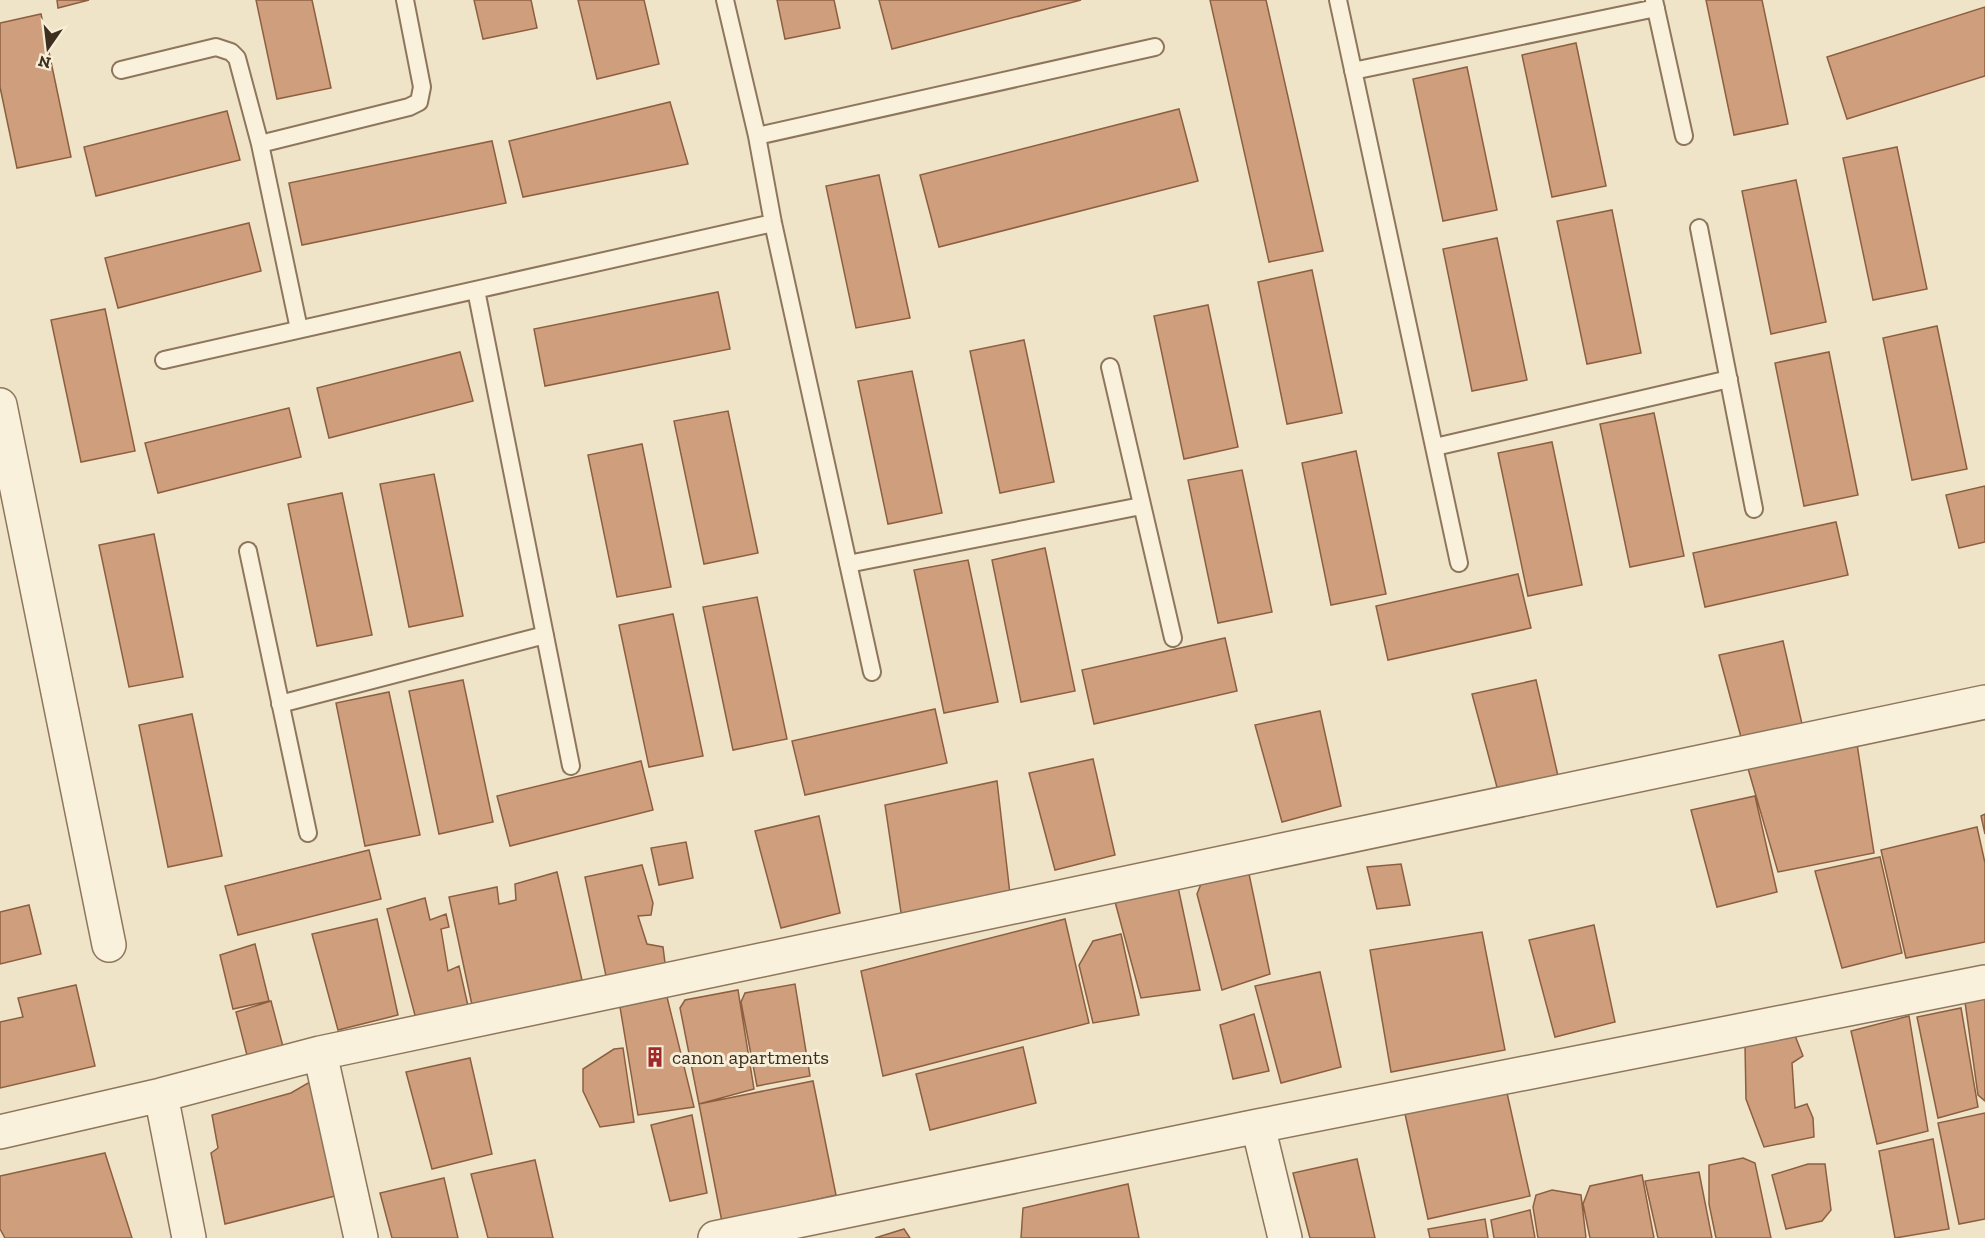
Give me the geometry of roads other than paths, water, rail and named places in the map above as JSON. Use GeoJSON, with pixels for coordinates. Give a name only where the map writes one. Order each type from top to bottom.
{"type":"FeatureCollection","features":[{"type":"Feature","properties":{"kind":"street"},"geometry":{"type":"LineString","coordinates":[[0,405],[109,945]]}},
{"type":"Feature","properties":{"kind":"street"},"geometry":{"type":"LineString","coordinates":[[0,1132],[161,1095],[320,1053],[1985,702]]}},
{"type":"Feature","properties":{"kind":"street"},"geometry":{"type":"LineString","coordinates":[[715,1238],[1258,1126],[1985,982]]}},
{"type":"Feature","properties":{"kind":"street"},"geometry":{"type":"LineString","coordinates":[[320,1053],[361,1238]]}},
{"type":"Feature","properties":{"kind":"street"},"geometry":{"type":"LineString","coordinates":[[161,1095],[189,1238]]}},
{"type":"Feature","properties":{"kind":"street"},"geometry":{"type":"LineString","coordinates":[[1258,1126],[1285,1238]]}},
{"type":"Feature","properties":{"kind":"lane"},"geometry":{"type":"LineString","coordinates":[[260,144],[409,108],[419,102],[422,87],[405,0]]}},
{"type":"Feature","properties":{"kind":"lane"},"geometry":{"type":"LineString","coordinates":[[725,0],[757,136],[773,223],[872,672]]}},
{"type":"Feature","properties":{"kind":"lane"},"geometry":{"type":"LineString","coordinates":[[1338,0],[1459,563]]}},
{"type":"Feature","properties":{"kind":"lane"},"geometry":{"type":"LineString","coordinates":[[1353,71],[1655,4],[1684,136]]}},
{"type":"Feature","properties":{"kind":"lane"},"geometry":{"type":"LineString","coordinates":[[757,136],[1155,47]]}},
{"type":"Feature","properties":{"kind":"lane"},"geometry":{"type":"LineString","coordinates":[[121,70],[216,48],[231,52],[240,65],[260,144],[299,329]]}},
{"type":"Feature","properties":{"kind":"lane"},"geometry":{"type":"LineString","coordinates":[[164,360],[773,223]]}},
{"type":"Feature","properties":{"kind":"lane"},"geometry":{"type":"LineString","coordinates":[[1699,228],[1754,509]]}},
{"type":"Feature","properties":{"kind":"lane"},"geometry":{"type":"LineString","coordinates":[[476,290],[572,766]]}},
{"type":"Feature","properties":{"kind":"lane"},"geometry":{"type":"LineString","coordinates":[[1110,367],[1173,638]]}},
{"type":"Feature","properties":{"kind":"lane"},"geometry":{"type":"LineString","coordinates":[[1435,447],[1729,379]]}},
{"type":"Feature","properties":{"kind":"lane"},"geometry":{"type":"LineString","coordinates":[[848,564],[1141,506]]}},
{"type":"Feature","properties":{"kind":"lane"},"geometry":{"type":"LineString","coordinates":[[248,551],[308,833]]}},
{"type":"Feature","properties":{"kind":"lane"},"geometry":{"type":"LineString","coordinates":[[280,704],[545,635]]}},
{"type":"Feature","properties":{"kind":"place","name":"canon apartments"},"geometry":{"type":"Point","coordinates":[655,1057]}}]}
